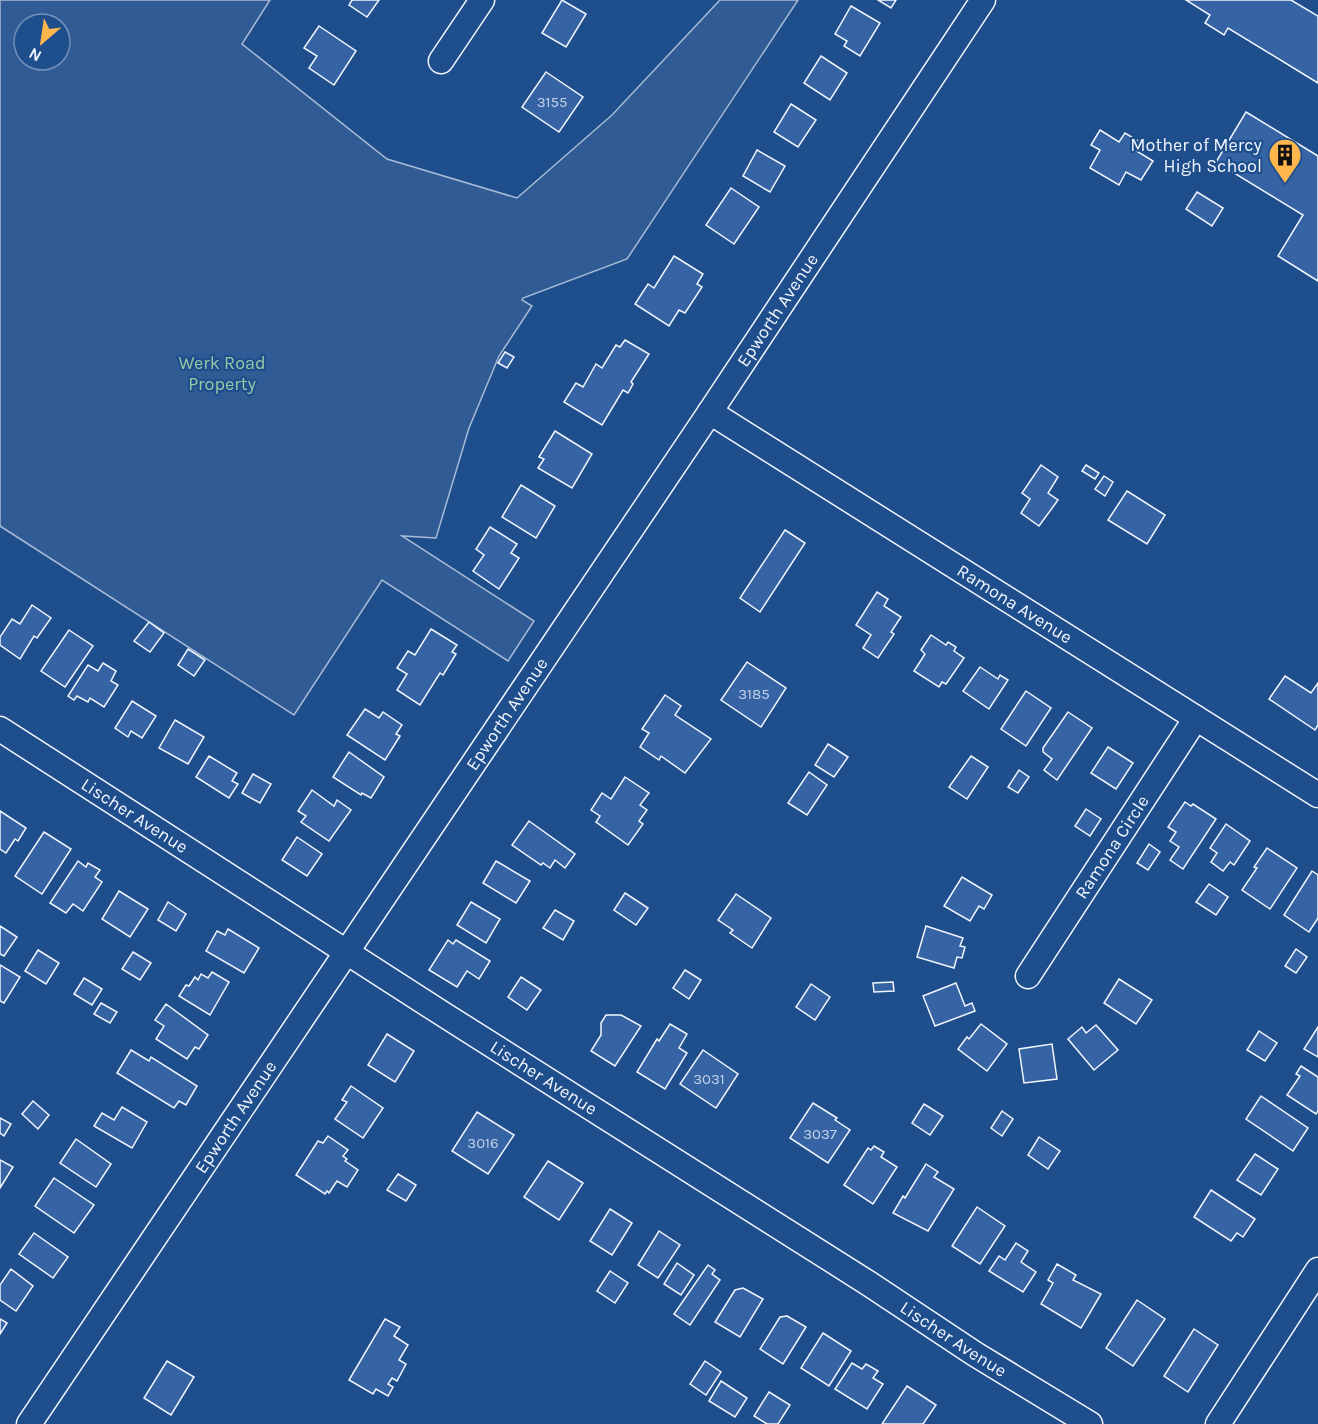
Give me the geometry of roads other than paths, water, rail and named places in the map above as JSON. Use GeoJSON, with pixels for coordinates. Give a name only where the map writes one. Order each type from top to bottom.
{"type":"FeatureCollection","features":[{"type":"Feature","properties":{"kind":"street"},"geometry":{"type":"LineString","coordinates":[[441,61],[482,0]]}},
{"type":"Feature","properties":{"kind":"street","name":"Epworth Avenue"},"geometry":{"type":"LineString","coordinates":[[29,1424],[710,412],[983,0]]}},
{"type":"Feature","properties":{"kind":"street","name":"Ramona Avenue"},"geometry":{"type":"LineString","coordinates":[[710,412],[1318,795]]}},
{"type":"Feature","properties":{"kind":"street","name":"Ramona Circle"},"geometry":{"type":"LineString","coordinates":[[1028,976],[1196,718]]}},
{"type":"Feature","properties":{"kind":"street","name":"Lischer Avenue"},"geometry":{"type":"LineString","coordinates":[[0,729],[346,952],[858,1276],[975,1354],[1090,1424]]}},
{"type":"Feature","properties":{"kind":"street"},"geometry":{"type":"LineString","coordinates":[[1218,1424],[1318,1270]]}},
{"type":"Feature","properties":{"kind":"place","name":"Mother of Mercy High School"},"geometry":{"type":"Point","coordinates":[1285,184]}},
{"type":"Feature","properties":{"kind":"park label","name":"Werk Road Property"},"geometry":{"type":"Point","coordinates":[222,373]}}]}
